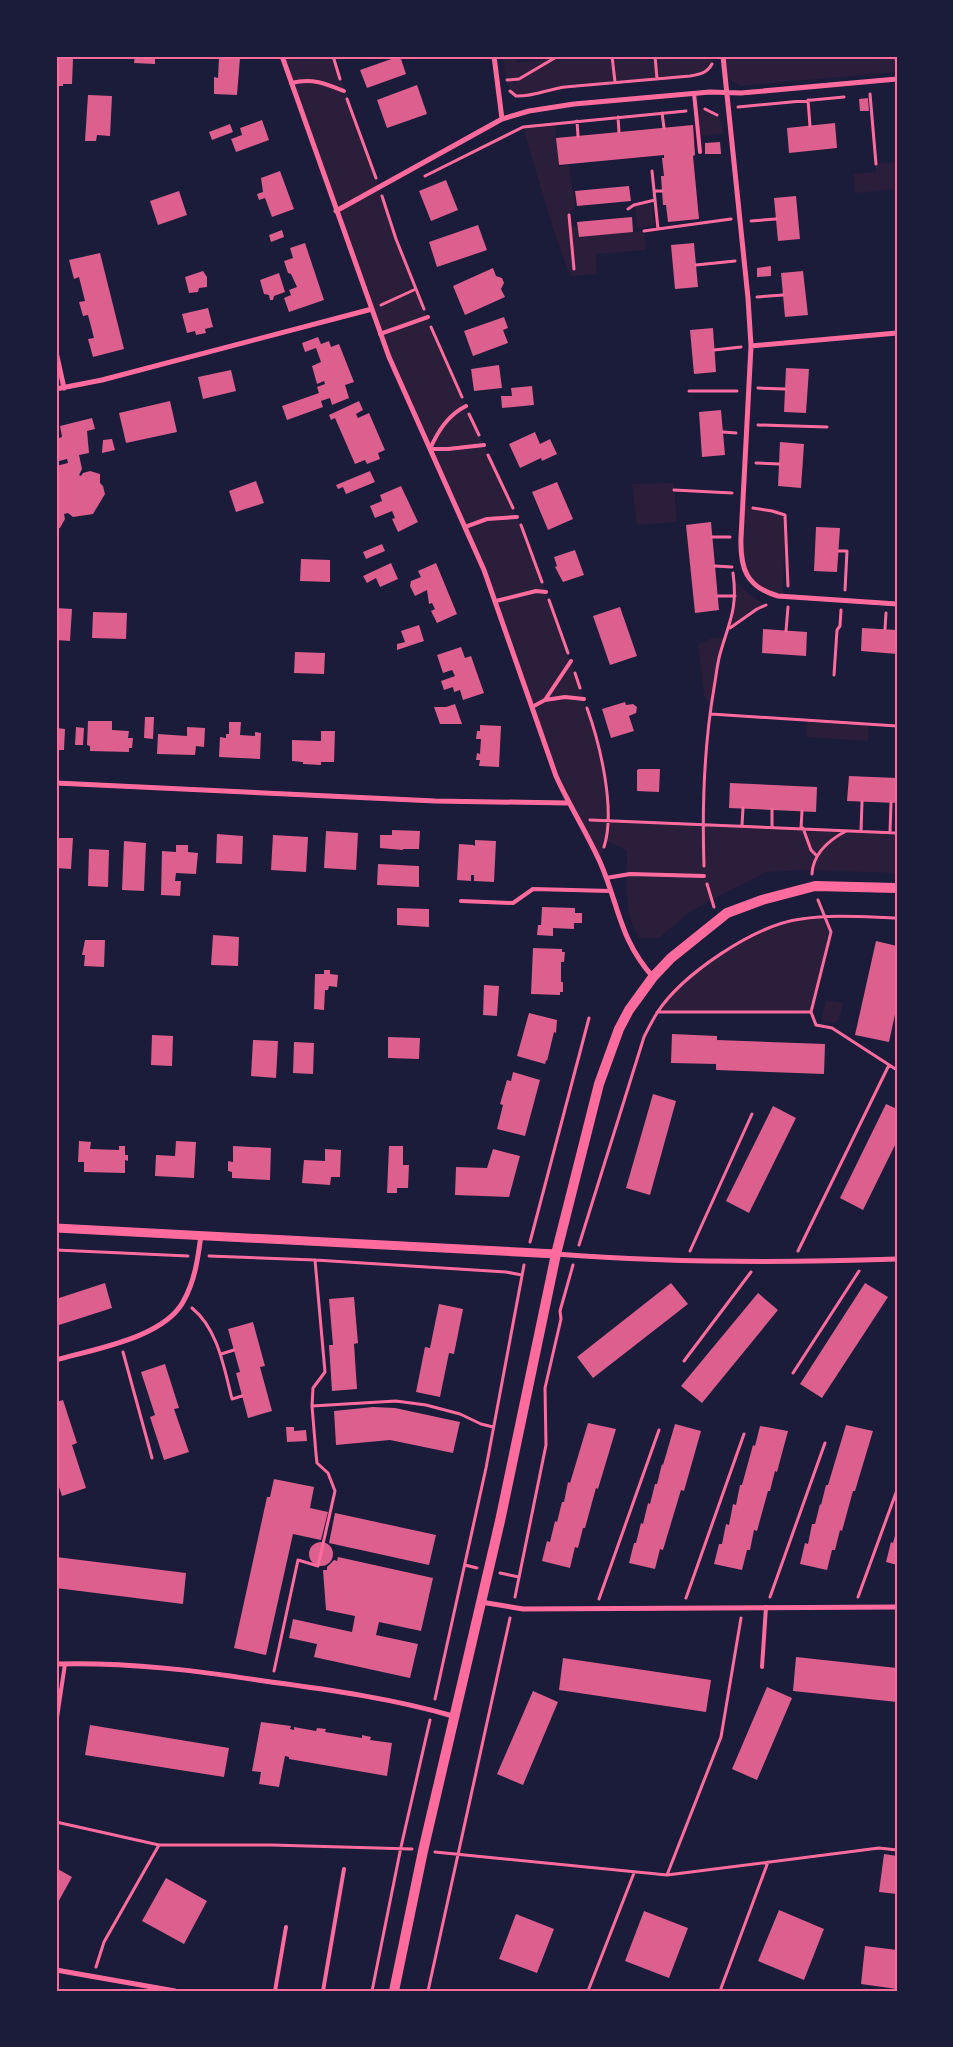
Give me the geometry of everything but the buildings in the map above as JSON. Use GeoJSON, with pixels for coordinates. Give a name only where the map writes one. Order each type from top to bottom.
{"type":"FeatureCollection","features":[{"type":"Feature","properties":{"kind":"main road"},"geometry":{"type":"LineString","coordinates":[[394,1991],[453,1716],[500,1521],[556,1254],[592,1110],[611,1050],[629,1010],[653,976],[671,958],[727,913],[762,900],[815,886],[897,888]]}},
{"type":"Feature","properties":{"kind":"street"},"geometry":{"type":"LineString","coordinates":[[282,56],[380,334],[496,601],[556,776],[568,803],[600,861],[624,933],[643,966],[653,976]]}},
{"type":"Feature","properties":{"kind":"street"},"geometry":{"type":"LineString","coordinates":[[494,56],[502,119]]}},
{"type":"Feature","properties":{"kind":"street"},"geometry":{"type":"LineString","coordinates":[[723,56],[751,346],[740,552],[742,564],[751,582],[768,593],[788,598],[897,604]]}},
{"type":"Feature","properties":{"kind":"street"},"geometry":{"type":"LineString","coordinates":[[336,211],[502,119],[519,113],[552,106],[694,93],[727,94],[897,79]]}},
{"type":"Feature","properties":{"kind":"street"},"geometry":{"type":"LineString","coordinates":[[56,389],[372,309]]}},
{"type":"Feature","properties":{"kind":"street"},"geometry":{"type":"LineString","coordinates":[[751,346],[897,333]]}},
{"type":"Feature","properties":{"kind":"street"},"geometry":{"type":"LineString","coordinates":[[56,352],[64,388]]}},
{"type":"Feature","properties":{"kind":"street"},"geometry":{"type":"LineString","coordinates":[[56,783],[426,800],[568,803]]}},
{"type":"Feature","properties":{"kind":"street"},"geometry":{"type":"LineString","coordinates":[[56,1228],[686,1261],[757,1263],[897,1259]]}},
{"type":"Feature","properties":{"kind":"street"},"geometry":{"type":"LineString","coordinates":[[56,1360],[120,1342],[149,1332],[162,1325],[183,1303],[195,1272],[201,1235]]}},
{"type":"Feature","properties":{"kind":"street"},"geometry":{"type":"LineString","coordinates":[[481,1602],[512,1608],[595,1609],[766,1606],[897,1607]]}},
{"type":"Feature","properties":{"kind":"street"},"geometry":{"type":"LineString","coordinates":[[56,1664],[101,1663],[173,1668],[390,1700],[453,1716]]}},
{"type":"Feature","properties":{"kind":"street"},"geometry":{"type":"LineString","coordinates":[[56,1970],[175,1991]]}},
{"type":"Feature","properties":{"kind":"lane"},"geometry":{"type":"LineString","coordinates":[[291,83],[303,80],[317,80],[344,91]]}},
{"type":"Feature","properties":{"kind":"lane"},"geometry":{"type":"LineString","coordinates":[[694,93],[700,152]]}},
{"type":"Feature","properties":{"kind":"lane"},"geometry":{"type":"LineString","coordinates":[[380,334],[428,317]]}},
{"type":"Feature","properties":{"kind":"lane"},"geometry":{"type":"LineString","coordinates":[[466,406],[449,418],[430,449],[484,445]]}},
{"type":"Feature","properties":{"kind":"lane"},"geometry":{"type":"LineString","coordinates":[[465,527],[486,519],[517,517]]}},
{"type":"Feature","properties":{"kind":"lane"},"geometry":{"type":"LineString","coordinates":[[496,601],[536,591],[546,592]]}},
{"type":"Feature","properties":{"kind":"lane"},"geometry":{"type":"LineString","coordinates":[[545,700],[571,661]]}},
{"type":"Feature","properties":{"kind":"lane"},"geometry":{"type":"LineString","coordinates":[[532,707],[545,700],[564,697],[584,699]]}},
{"type":"Feature","properties":{"kind":"lane"},"geometry":{"type":"LineString","coordinates":[[606,878],[630,874],[704,876]]}},
{"type":"Feature","properties":{"kind":"lane"},"geometry":{"type":"LineString","coordinates":[[461,902],[513,903],[533,889],[610,892]]}},
{"type":"Feature","properties":{"kind":"lane"},"geometry":{"type":"LineString","coordinates":[[762,1667],[766,1606]]}},
{"type":"Feature","properties":{"kind":"lane"},"geometry":{"type":"LineString","coordinates":[[56,1724],[65,1664]]}},
{"type":"Feature","properties":{"kind":"lane"},"geometry":{"type":"LineString","coordinates":[[324,1991],[344,1869]]}},
{"type":"Feature","properties":{"kind":"lane"},"geometry":{"type":"LineString","coordinates":[[275,1991],[286,1927]]}},
{"type":"Feature","properties":{"kind":"path"},"geometry":{"type":"LineString","coordinates":[[519,56],[528,56]]}},
{"type":"Feature","properties":{"kind":"path"},"geometry":{"type":"LineString","coordinates":[[506,80],[519,79],[558,56]]}},
{"type":"Feature","properties":{"kind":"path"},"geometry":{"type":"LineString","coordinates":[[612,56],[615,82]]}},
{"type":"Feature","properties":{"kind":"path"},"geometry":{"type":"LineString","coordinates":[[655,56],[657,78]]}},
{"type":"Feature","properties":{"kind":"path"},"geometry":{"type":"LineString","coordinates":[[505,72],[510,91],[516,96],[523,96],[550,89],[702,74],[709,70],[713,63],[713,56]]}},
{"type":"Feature","properties":{"kind":"path"},"geometry":{"type":"LineString","coordinates":[[896,56],[897,68]]}},
{"type":"Feature","properties":{"kind":"path"},"geometry":{"type":"LineString","coordinates":[[870,94],[876,164]]}},
{"type":"Feature","properties":{"kind":"path"},"geometry":{"type":"LineString","coordinates":[[861,95],[879,94]]}},
{"type":"Feature","properties":{"kind":"path"},"geometry":{"type":"LineString","coordinates":[[728,108],[852,96]]}},
{"type":"Feature","properties":{"kind":"path"},"geometry":{"type":"LineString","coordinates":[[808,100],[810,126]]}},
{"type":"Feature","properties":{"kind":"path"},"geometry":{"type":"LineString","coordinates":[[417,181],[522,127],[696,110],[712,111],[722,121]]}},
{"type":"Feature","properties":{"kind":"path"},"geometry":{"type":"LineString","coordinates":[[662,113],[664,128]]}},
{"type":"Feature","properties":{"kind":"path"},"geometry":{"type":"LineString","coordinates":[[618,117],[619,132]]}},
{"type":"Feature","properties":{"kind":"path"},"geometry":{"type":"LineString","coordinates":[[577,121],[578,136]]}},
{"type":"Feature","properties":{"kind":"path"},"geometry":{"type":"LineString","coordinates":[[652,171],[658,229]]}},
{"type":"Feature","properties":{"kind":"path"},"geometry":{"type":"LineString","coordinates":[[654,191],[662,191]]}},
{"type":"Feature","properties":{"kind":"path"},"geometry":{"type":"LineString","coordinates":[[628,209],[634,205],[654,200]]}},
{"type":"Feature","properties":{"kind":"path"},"geometry":{"type":"LineString","coordinates":[[731,210],[733,228]]}},
{"type":"Feature","properties":{"kind":"path"},"geometry":{"type":"LineString","coordinates":[[569,215],[574,270]]}},
{"type":"Feature","properties":{"kind":"path"},"geometry":{"type":"LineString","coordinates":[[644,231],[732,219]]}},
{"type":"Feature","properties":{"kind":"path"},"geometry":{"type":"LineString","coordinates":[[740,222],[776,219]]}},
{"type":"Feature","properties":{"kind":"path"},"geometry":{"type":"LineString","coordinates":[[735,253],[736,270]]}},
{"type":"Feature","properties":{"kind":"path"},"geometry":{"type":"LineString","coordinates":[[696,265],[736,261]]}},
{"type":"Feature","properties":{"kind":"path"},"geometry":{"type":"LineString","coordinates":[[372,309],[416,289]]}},
{"type":"Feature","properties":{"kind":"path"},"geometry":{"type":"LineString","coordinates":[[740,337],[740,355]]}},
{"type":"Feature","properties":{"kind":"path"},"geometry":{"type":"LineString","coordinates":[[714,350],[740,347],[750,353]]}},
{"type":"Feature","properties":{"kind":"path"},"geometry":{"type":"LineString","coordinates":[[689,391],[739,389],[739,400]]}},
{"type":"Feature","properties":{"kind":"path"},"geometry":{"type":"LineString","coordinates":[[736,442],[737,425]]}},
{"type":"Feature","properties":{"kind":"path"},"geometry":{"type":"LineString","coordinates":[[748,425],[828,427]]}},
{"type":"Feature","properties":{"kind":"path"},"geometry":{"type":"LineString","coordinates":[[723,432],[737,433]]}},
{"type":"Feature","properties":{"kind":"path"},"geometry":{"type":"LineString","coordinates":[[733,500],[734,485]]}},
{"type":"Feature","properties":{"kind":"path"},"geometry":{"type":"LineString","coordinates":[[674,490],[733,493]]}},
{"type":"Feature","properties":{"kind":"path"},"geometry":{"type":"LineString","coordinates":[[742,508],[764,509],[785,515],[788,598],[786,631]]}},
{"type":"Feature","properties":{"kind":"path"},"geometry":{"type":"LineString","coordinates":[[731,544],[732,530]]}},
{"type":"Feature","properties":{"kind":"path"},"geometry":{"type":"LineString","coordinates":[[712,537],[731,537]]}},
{"type":"Feature","properties":{"kind":"path"},"geometry":{"type":"LineString","coordinates":[[839,551],[847,551],[845,601]]}},
{"type":"Feature","properties":{"kind":"path"},"geometry":{"type":"LineString","coordinates":[[718,919],[704,876],[702,824],[711,714],[719,657],[734,611],[735,596],[731,558]]}},
{"type":"Feature","properties":{"kind":"path"},"geometry":{"type":"LineString","coordinates":[[715,566],[732,566]]}},
{"type":"Feature","properties":{"kind":"path"},"geometry":{"type":"LineString","coordinates":[[718,596],[735,596]]}},
{"type":"Feature","properties":{"kind":"path"},"geometry":{"type":"LineString","coordinates":[[729,629],[757,609],[766,605],[771,606]]}},
{"type":"Feature","properties":{"kind":"path"},"geometry":{"type":"LineString","coordinates":[[782,608],[796,609]]}},
{"type":"Feature","properties":{"kind":"path"},"geometry":{"type":"LineString","coordinates":[[832,611],[850,612]]}},
{"type":"Feature","properties":{"kind":"path"},"geometry":{"type":"LineString","coordinates":[[877,613],[892,614]]}},
{"type":"Feature","properties":{"kind":"path"},"geometry":{"type":"LineString","coordinates":[[885,629],[886,614]]}},
{"type":"Feature","properties":{"kind":"path"},"geometry":{"type":"LineString","coordinates":[[834,675],[837,630],[840,626]]}},
{"type":"Feature","properties":{"kind":"path"},"geometry":{"type":"LineString","coordinates":[[711,714],[897,726]]}},
{"type":"Feature","properties":{"kind":"path"},"geometry":{"type":"LineString","coordinates":[[861,831],[862,802]]}},
{"type":"Feature","properties":{"kind":"path"},"geometry":{"type":"LineString","coordinates":[[890,832],[891,803]]}},
{"type":"Feature","properties":{"kind":"path"},"geometry":{"type":"LineString","coordinates":[[742,825],[743,808]]}},
{"type":"Feature","properties":{"kind":"path"},"geometry":{"type":"LineString","coordinates":[[772,810],[772,827]]}},
{"type":"Feature","properties":{"kind":"path"},"geometry":{"type":"LineString","coordinates":[[802,811],[802,828],[811,850],[816,855]]}},
{"type":"Feature","properties":{"kind":"path"},"geometry":{"type":"LineString","coordinates":[[600,861],[608,836],[608,821],[742,825],[897,833]]}},
{"type":"Feature","properties":{"kind":"path"},"geometry":{"type":"LineString","coordinates":[[847,830],[835,837],[816,855],[812,873],[818,900],[831,932],[811,1012],[816,1025],[832,1028],[897,1070]]}},
{"type":"Feature","properties":{"kind":"path"},"geometry":{"type":"LineString","coordinates":[[428,1991],[546,1446],[545,1388],[561,1319],[560,1312],[644,1037],[657,1012],[685,981],[731,946],[774,926],[800,919],[826,917],[897,918]]}},
{"type":"Feature","properties":{"kind":"path"},"geometry":{"type":"LineString","coordinates":[[657,1012],[811,1012]]}},
{"type":"Feature","properties":{"kind":"path"},"geometry":{"type":"LineString","coordinates":[[372,1991],[401,1847],[486,1468],[527,1252],[589,1018]]}},
{"type":"Feature","properties":{"kind":"path"},"geometry":{"type":"LineString","coordinates":[[792,1262],[889,1065]]}},
{"type":"Feature","properties":{"kind":"path"},"geometry":{"type":"LineString","coordinates":[[686,1261],[752,1114]]}},
{"type":"Feature","properties":{"kind":"path"},"geometry":{"type":"LineString","coordinates":[[56,1250],[316,1260],[506,1272],[522,1275]]}},
{"type":"Feature","properties":{"kind":"path"},"geometry":{"type":"LineString","coordinates":[[272,1682],[298,1560],[318,1566],[335,1491],[328,1473],[317,1463],[312,1406],[313,1388],[325,1372],[316,1260]]}},
{"type":"Feature","properties":{"kind":"path"},"geometry":{"type":"LineString","coordinates":[[793,1373],[866,1260]]}},
{"type":"Feature","properties":{"kind":"path"},"geometry":{"type":"LineString","coordinates":[[684,1361],[757,1263]]}},
{"type":"Feature","properties":{"kind":"path"},"geometry":{"type":"LineString","coordinates":[[183,1303],[194,1309],[214,1338],[221,1354],[232,1399],[242,1396]]}},
{"type":"Feature","properties":{"kind":"path"},"geometry":{"type":"LineString","coordinates":[[120,1342],[152,1458]]}},
{"type":"Feature","properties":{"kind":"path"},"geometry":{"type":"LineString","coordinates":[[221,1354],[234,1350]]}},
{"type":"Feature","properties":{"kind":"path"},"geometry":{"type":"LineString","coordinates":[[312,1406],[396,1401],[426,1405],[460,1414],[481,1424],[493,1427]]}},
{"type":"Feature","properties":{"kind":"path"},"geometry":{"type":"LineString","coordinates":[[595,1609],[660,1430]]}},
{"type":"Feature","properties":{"kind":"path"},"geometry":{"type":"LineString","coordinates":[[683,1608],[744,1434]]}},
{"type":"Feature","properties":{"kind":"path"},"geometry":{"type":"LineString","coordinates":[[766,1606],[825,1443]]}},
{"type":"Feature","properties":{"kind":"path"},"geometry":{"type":"LineString","coordinates":[[854,1607],[897,1490]]}},
{"type":"Feature","properties":{"kind":"path"},"geometry":{"type":"LineString","coordinates":[[666,1875],[721,1737],[742,1607]]}},
{"type":"Feature","properties":{"kind":"path"},"geometry":{"type":"LineString","coordinates":[[56,1822],[159,1844],[401,1847],[457,1855],[666,1875],[879,1848],[897,1850]]}},
{"type":"Feature","properties":{"kind":"path"},"geometry":{"type":"LineString","coordinates":[[94,1976],[104,1942],[159,1844]]}},
{"type":"Feature","properties":{"kind":"path"},"geometry":{"type":"LineString","coordinates":[[720,1991],[768,1862]]}},
{"type":"Feature","properties":{"kind":"path"},"geometry":{"type":"LineString","coordinates":[[588,1991],[634,1873]]}},
{"type":"Feature","properties":{"kind":"shaded area"},"geometry":{"type":"Polygon","coordinates":[[[282,56],[333,56],[396,239],[444,358],[524,532],[546,592],[591,719],[605,783],[608,821],[897,833],[897,873],[804,870],[766,872],[691,911],[659,938],[640,938],[634,929],[628,907],[626,884],[627,850],[606,841],[600,861],[568,803],[484,570],[389,357],[282,56]]]}},
{"type":"Feature","properties":{"kind":"shaded area"},"geometry":{"type":"Polygon","coordinates":[[[517,56],[518,63],[562,56],[713,56],[713,63],[701,74],[565,87],[516,96],[507,85],[503,57],[517,56]]]}},
{"type":"Feature","properties":{"kind":"shaded area"},"geometry":{"type":"Polygon","coordinates":[[[723,56],[897,56],[897,72],[740,86],[725,77],[723,56]]]}},
{"type":"Feature","properties":{"kind":"shaded area"},"geometry":{"type":"Polygon","coordinates":[[[704,109],[719,118],[723,134],[698,136],[695,110],[704,109]]]}},
{"type":"Feature","properties":{"kind":"shaded area"},"geometry":{"type":"Polygon","coordinates":[[[555,123],[558,166],[569,165],[575,206],[569,215],[571,227],[578,227],[579,237],[644,231],[646,250],[596,254],[597,274],[570,276],[553,229],[523,127],[555,123]]]}},
{"type":"Feature","properties":{"kind":"shaded area"},"geometry":{"type":"Polygon","coordinates":[[[897,162],[897,189],[855,193],[853,174],[876,172],[876,164],[897,162]]]}},
{"type":"Feature","properties":{"kind":"shaded area"},"geometry":{"type":"Polygon","coordinates":[[[652,205],[654,226],[637,228],[635,206],[652,205]]]}},
{"type":"Feature","properties":{"kind":"shaded area"},"geometry":{"type":"Polygon","coordinates":[[[674,483],[677,522],[637,525],[632,484],[674,483]]]}},
{"type":"Feature","properties":{"kind":"shaded area"},"geometry":{"type":"Polygon","coordinates":[[[743,505],[778,509],[785,515],[783,597],[751,582],[740,551],[743,505]]]}},
{"type":"Feature","properties":{"kind":"shaded area"},"geometry":{"type":"Polygon","coordinates":[[[734,580],[749,594],[766,605],[729,629],[734,611],[734,580]]]}},
{"type":"Feature","properties":{"kind":"shaded area"},"geometry":{"type":"Polygon","coordinates":[[[725,637],[719,657],[712,706],[704,695],[698,645],[710,639],[725,637]]]}},
{"type":"Feature","properties":{"kind":"shaded area"},"geometry":{"type":"Polygon","coordinates":[[[807,720],[869,724],[868,741],[806,737],[807,720]]]}},
{"type":"Feature","properties":{"kind":"shaded area"},"geometry":{"type":"Polygon","coordinates":[[[826,917],[831,932],[811,1012],[657,1012],[685,981],[731,946],[774,926],[800,919],[826,917]]]}},
{"type":"Feature","properties":{"kind":"shaded area"},"geometry":{"type":"Polygon","coordinates":[[[826,1000],[843,1003],[839,1020],[833,1023],[821,1021],[826,1000]]]}}]}
